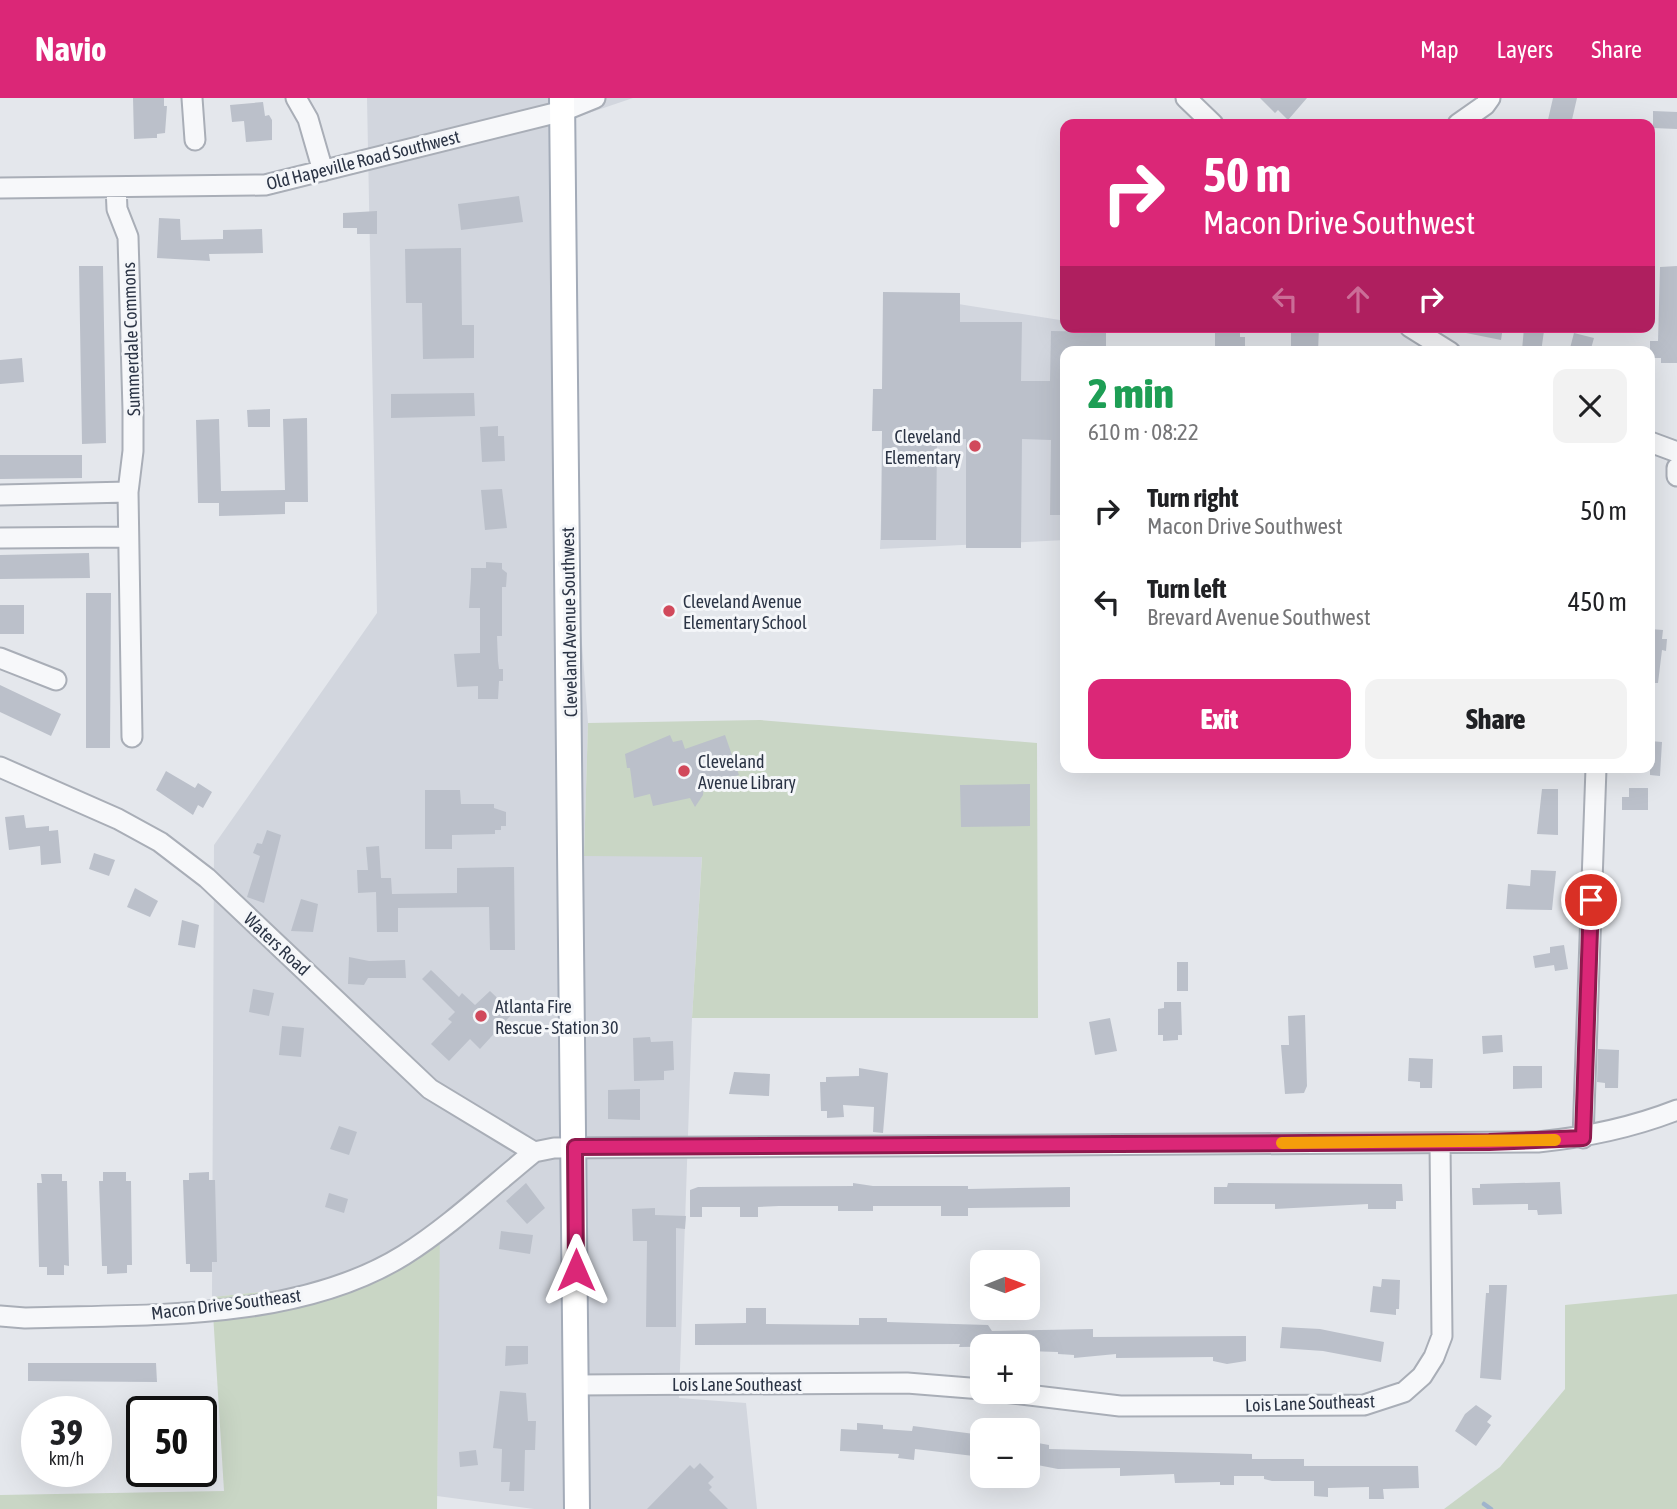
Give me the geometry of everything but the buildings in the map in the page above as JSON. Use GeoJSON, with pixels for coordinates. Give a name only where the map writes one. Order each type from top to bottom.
{"type":"FeatureCollection","features":[{"type":"Feature","properties":{"kind":"main road","name":"Cleveland Avenue Southwest"},"geometry":{"type":"LineString","coordinates":[[562,104],[577,1509]]}},
{"type":"Feature","properties":{"kind":"street"},"geometry":{"type":"LineString","coordinates":[[192,98],[195,141]]}},
{"type":"Feature","properties":{"kind":"street"},"geometry":{"type":"LineString","coordinates":[[296,98],[309,119],[323,170]]}},
{"type":"Feature","properties":{"kind":"street","name":"Old Hapeville Road Southwest"},"geometry":{"type":"LineString","coordinates":[[0,188],[265,185],[562,104],[595,98]]}},
{"type":"Feature","properties":{"kind":"street"},"geometry":{"type":"LineString","coordinates":[[1186,98],[1208,119]]}},
{"type":"Feature","properties":{"kind":"street"},"geometry":{"type":"LineString","coordinates":[[1465,119],[1486,105],[1490,98]]}},
{"type":"Feature","properties":{"kind":"street","name":"Summerdale Commons"},"geometry":{"type":"LineString","coordinates":[[116,187],[117,209],[128,237],[133,451],[128,492],[132,737]]}},
{"type":"Feature","properties":{"kind":"street"},"geometry":{"type":"LineString","coordinates":[[1420,333],[1440,346]]}},
{"type":"Feature","properties":{"kind":"street"},"geometry":{"type":"LineString","coordinates":[[1655,444],[1677,452]]}},
{"type":"Feature","properties":{"kind":"street"},"geometry":{"type":"LineString","coordinates":[[1677,468],[1677,477]]}},
{"type":"Feature","properties":{"kind":"street"},"geometry":{"type":"LineString","coordinates":[[0,495],[128,492]]}},
{"type":"Feature","properties":{"kind":"street"},"geometry":{"type":"LineString","coordinates":[[0,538],[128,537]]}},
{"type":"Feature","properties":{"kind":"street"},"geometry":{"type":"LineString","coordinates":[[0,658],[56,680]]}},
{"type":"Feature","properties":{"kind":"street","name":"Waters Road"},"geometry":{"type":"LineString","coordinates":[[0,767],[118,819],[160,842],[207,878],[430,1089],[534,1152]]}},
{"type":"Feature","properties":{"kind":"street"},"geometry":{"type":"LineString","coordinates":[[1583,1138],[1596,773]]}},
{"type":"Feature","properties":{"kind":"street"},"geometry":{"type":"LineString","coordinates":[[534,1152],[575,1147],[1440,1143],[1583,1138],[1631,1128],[1677,1110]]}},
{"type":"Feature","properties":{"kind":"street","name":"Lois Lane Southeast"},"geometry":{"type":"LineString","coordinates":[[1040,1396],[1119,1406],[1364,1405],[1404,1392],[1422,1376],[1434,1357],[1441,1336],[1440,1143]]}},
{"type":"Feature","properties":{"kind":"street","name":"Macon Drive Southeast"},"geometry":{"type":"LineString","coordinates":[[0,1316],[24,1318],[180,1313],[316,1293],[362,1277],[405,1254],[534,1152]]}},
{"type":"Feature","properties":{"kind":"street","name":"Lois Lane Southeast"},"geometry":{"type":"LineString","coordinates":[[576,1385],[907,1383],[970,1388]]}},
{"type":"Feature","properties":{"kind":"shaded area"},"geometry":{"type":"Polygon","coordinates":[[[367,98],[633,98],[571,119],[573,525],[588,723],[584,856],[702,856],[692,1018],[679,1398],[746,1403],[757,1509],[534,1509],[437,1496],[439,1224],[331,1285],[212,1297],[214,845],[377,613],[367,98]]]}},
{"type":"Feature","properties":{"kind":"shaded area","name":"Cleveland Elementary"},"geometry":{"type":"Polygon","coordinates":[[[889,293],[1060,320],[1060,333],[1103,333],[1103,346],[1060,346],[1060,540],[880,549],[889,293]]]}},
{"type":"Feature","properties":{"kind":"green space"},"geometry":{"type":"Polygon","coordinates":[[[760,720],[1037,743],[1038,1018],[692,1018],[702,857],[584,856],[588,723],[760,720]]]}},
{"type":"Feature","properties":{"kind":"green space"},"geometry":{"type":"Polygon","coordinates":[[[440,1224],[437,1509],[0,1509],[0,1495],[224,1491],[212,1297],[331,1285],[440,1224]]]}},
{"type":"Feature","properties":{"kind":"green space"},"geometry":{"type":"Polygon","coordinates":[[[1677,1294],[1677,1509],[1444,1509],[1500,1467],[1565,1389],[1565,1305],[1677,1294]]]}},
{"type":"Feature","properties":{"kind":"waterway"},"geometry":{"type":"LineString","coordinates":[[1484,1504],[1491,1509]]}},
{"type":"Feature","properties":{"kind":"slow traffic"},"geometry":{"type":"LineString","coordinates":[[1282,1143],[1555,1140]]}},
{"type":"Feature","properties":{"kind":"place","name":"Cleveland Elementary"},"geometry":{"type":"Point","coordinates":[975,446]}},
{"type":"Feature","properties":{"kind":"place","name":"Cleveland Avenue Elementary School"},"geometry":{"type":"Point","coordinates":[669,611]}},
{"type":"Feature","properties":{"kind":"place","name":"Cleveland Avenue Library"},"geometry":{"type":"Point","coordinates":[684,771]}},
{"type":"Feature","properties":{"kind":"place","name":"Atlanta Fire Rescue - Station 30"},"geometry":{"type":"Point","coordinates":[481,1016]}},
{"type":"Feature","properties":{"kind":"route"},"geometry":{"type":"LineString","coordinates":[[576,1270],[575,1147],[1538,1142],[1583,1138],[1591,900]]}}]}
